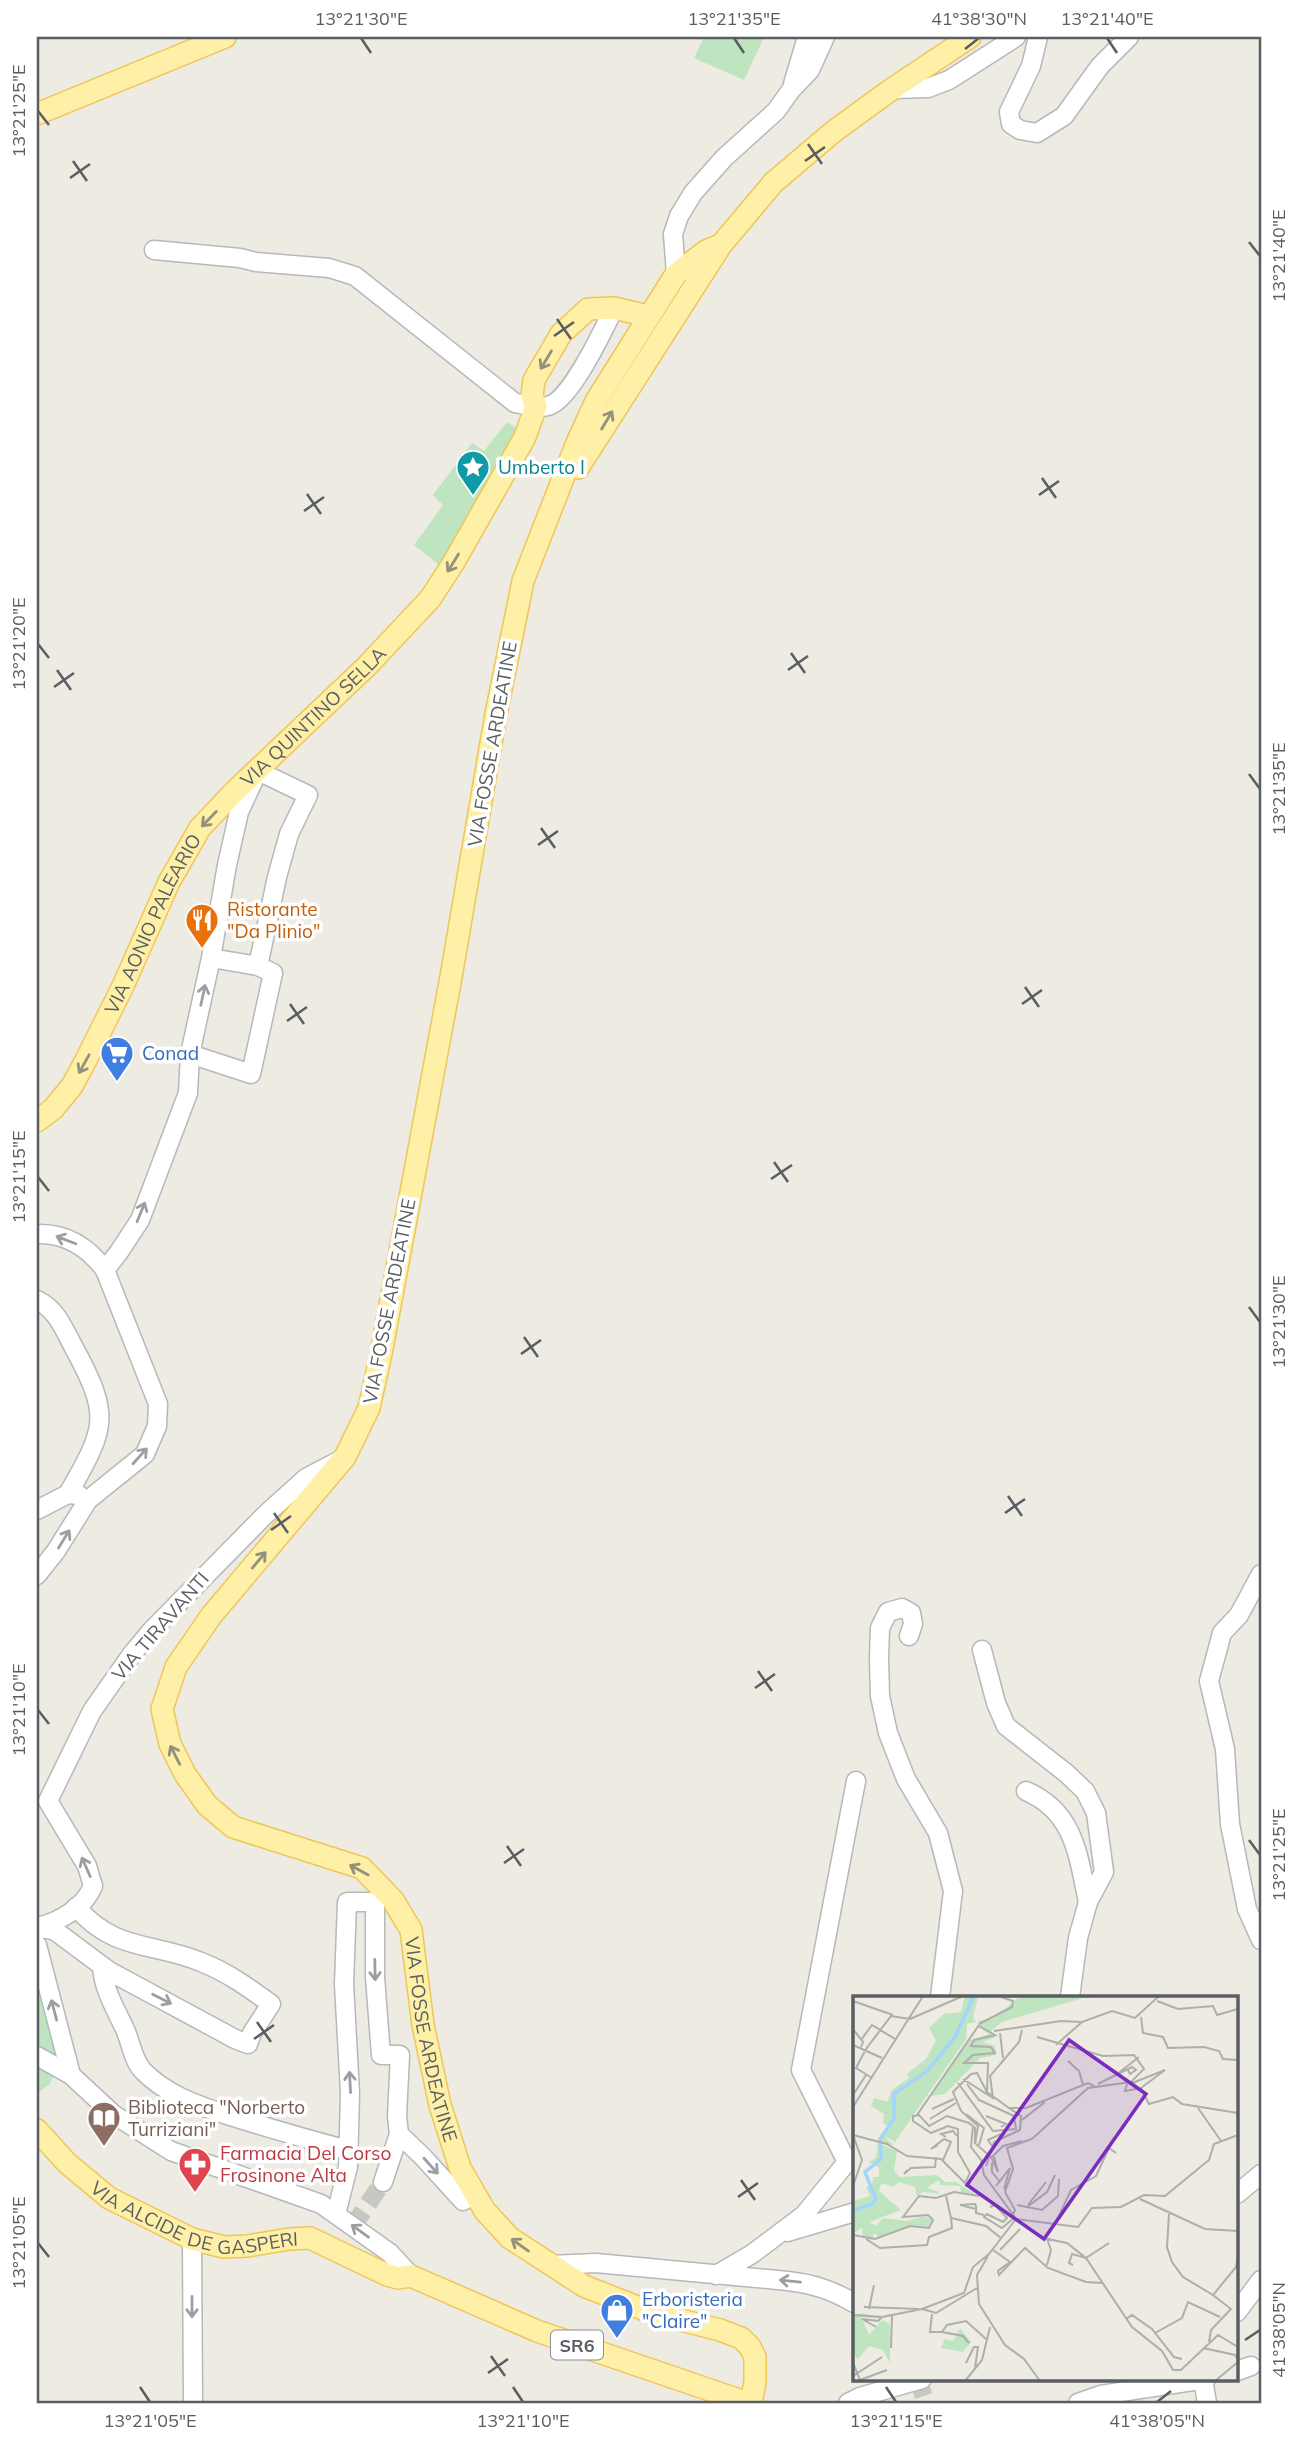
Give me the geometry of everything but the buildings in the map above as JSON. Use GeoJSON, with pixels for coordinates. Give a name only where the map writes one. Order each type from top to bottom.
{"type":"FeatureCollection","features":[{"type":"Feature","properties":{"kind":"main road"},"geometry":{"type":"LineString","coordinates":[[37,114],[225,37]]}},
{"type":"Feature","properties":{"kind":"main road"},"geometry":{"type":"LineString","coordinates":[[556,498],[721,245],[773,183],[832,132],[971,37]]}},
{"type":"Feature","properties":{"kind":"main road","name":"VIA FOSSE ARDEATINE"},"geometry":{"type":"LineString","coordinates":[[721,245],[706,251],[676,274],[596,401],[523,581],[496,714],[451,977],[369,1408],[345,1457],[211,1616],[176,1667],[162,1709],[170,1744],[185,1774],[207,1805],[233,1827],[362,1868],[393,1900],[411,1930],[423,2025],[440,2105],[460,2168],[485,2211],[510,2238],[584,2286],[650,2312],[741,2338],[755,2357],[755,2382],[749,2403]]}},
{"type":"Feature","properties":{"kind":"main road","name":"VIA QUINTINO SELLA"},"geometry":{"type":"LineString","coordinates":[[258,771],[367,666],[429,599],[454,562],[525,437],[536,406],[532,396],[534,380],[561,334],[588,309],[614,308],[648,316]]}},
{"type":"Feature","properties":{"kind":"main road","name":"VIA AONIO PALEARIO"},"geometry":{"type":"LineString","coordinates":[[37,1121],[53,1109],[72,1086],[123,986],[169,882],[200,828],[258,771]]}},
{"type":"Feature","properties":{"kind":"main road","name":"VIA ALCIDE DE GASPERI"},"geometry":{"type":"LineString","coordinates":[[37,2130],[67,2164],[109,2198],[192,2239],[224,2247],[310,2238],[387,2275],[398,2278],[411,2276]]}},
{"type":"Feature","properties":{"kind":"main road","name":"SR6"},"geometry":{"type":"LineString","coordinates":[[411,2276],[537,2331],[749,2403]]}},
{"type":"Feature","properties":{"kind":"street"},"geometry":{"type":"LineString","coordinates":[[791,90],[807,37]]}},
{"type":"Feature","properties":{"kind":"street"},"geometry":{"type":"LineString","coordinates":[[676,274],[673,234],[686,205],[706,176],[776,111],[810,70],[825,37]]}},
{"type":"Feature","properties":{"kind":"street"},"geometry":{"type":"LineString","coordinates":[[892,89],[928,88],[949,80],[1016,37]]}},
{"type":"Feature","properties":{"kind":"street"},"geometry":{"type":"LineString","coordinates":[[1038,37],[1031,66],[1009,112],[1010,124],[1020,130],[1037,133],[1064,116],[1100,66],[1129,37]]}},
{"type":"Feature","properties":{"kind":"street"},"geometry":{"type":"LineString","coordinates":[[154,250],[329,268],[355,276],[515,402],[536,406],[548,407],[565,395],[614,308]]}},
{"type":"Feature","properties":{"kind":"street"},"geometry":{"type":"LineString","coordinates":[[258,771],[308,795],[289,834],[258,967]]}},
{"type":"Feature","properties":{"kind":"street","name":"VIA QUINTINO SELLA"},"geometry":{"type":"LineString","coordinates":[[105,1270],[139,1220],[188,1093],[190,1055],[227,865],[239,812],[258,771]]}},
{"type":"Feature","properties":{"kind":"street"},"geometry":{"type":"LineString","coordinates":[[190,1055],[251,1074],[273,973],[258,967],[211,958]]}},
{"type":"Feature","properties":{"kind":"street"},"geometry":{"type":"LineString","coordinates":[[37,1234],[67,1238],[96,1257],[105,1270],[158,1404],[159,1415],[145,1454],[88,1500],[56,1551],[37,1575]]}},
{"type":"Feature","properties":{"kind":"street"},"geometry":{"type":"LineString","coordinates":[[37,1300],[56,1314],[91,1380],[99,1403],[100,1421],[96,1441],[87,1463],[68,1494]]}},
{"type":"Feature","properties":{"kind":"street","name":"VIA TIRAVANTI"},"geometry":{"type":"LineString","coordinates":[[76,1907],[88,1898],[93,1886],[87,1866],[48,1801],[92,1711],[132,1654],[218,1560],[306,1478],[345,1457]]}},
{"type":"Feature","properties":{"kind":"street"},"geometry":{"type":"LineString","coordinates":[[37,1510],[68,1494],[77,1494],[88,1500]]}},
{"type":"Feature","properties":{"kind":"street"},"geometry":{"type":"LineString","coordinates":[[1261,1574],[1239,1615],[1222,1633],[1209,1681],[1224,1749],[1230,1824],[1247,1909],[1261,1940]]}},
{"type":"Feature","properties":{"kind":"street"},"geometry":{"type":"LineString","coordinates":[[909,1636],[913,1624],[911,1613],[902,1608],[888,1612],[880,1628],[880,1696],[888,1732],[906,1779],[938,1833],[953,1891],[940,1996]]}},
{"type":"Feature","properties":{"kind":"street"},"geometry":{"type":"LineString","coordinates":[[982,1650],[996,1703],[1006,1726],[1066,1773],[1084,1791],[1096,1813],[1104,1872],[1088,1902],[1078,1938],[1070,1996]]}},
{"type":"Feature","properties":{"kind":"street"},"geometry":{"type":"LineString","coordinates":[[716,2275],[780,2235],[804,2215],[847,2162],[802,2070],[856,1781]]}},
{"type":"Feature","properties":{"kind":"street"},"geometry":{"type":"LineString","coordinates":[[1026,1791],[1039,1796],[1057,1811],[1070,1830],[1088,1902]]}},
{"type":"Feature","properties":{"kind":"street"},"geometry":{"type":"LineString","coordinates":[[336,2214],[346,2180],[351,2093],[344,1984],[347,1902],[375,1902],[375,1977],[381,2055],[400,2055],[397,2116],[399,2134],[389,2171],[383,2182]]}},
{"type":"Feature","properties":{"kind":"street"},"geometry":{"type":"LineString","coordinates":[[76,1907],[86,1918],[116,1939],[162,1949],[202,1962],[236,1979],[271,2004],[252,2032],[248,2044],[102,1967],[54,1930],[37,1927],[52,1923],[76,1907]]}},
{"type":"Feature","properties":{"kind":"street"},"geometry":{"type":"LineString","coordinates":[[37,1945],[71,2075]]}},
{"type":"Feature","properties":{"kind":"street"},"geometry":{"type":"LineString","coordinates":[[102,1967],[103,1985],[125,2029],[134,2056],[142,2070],[173,2094],[192,2104],[260,2127],[348,2150]]}},
{"type":"Feature","properties":{"kind":"street","name":"SR6"},"geometry":{"type":"LineString","coordinates":[[37,2056],[71,2075],[113,2114],[171,2151],[321,2204],[390,2253],[411,2276]]}},
{"type":"Feature","properties":{"kind":"street"},"geometry":{"type":"LineString","coordinates":[[399,2134],[463,2201],[474,2194]]}},
{"type":"Feature","properties":{"kind":"street"},"geometry":{"type":"LineString","coordinates":[[1238,2193],[1258,2183]]}},
{"type":"Feature","properties":{"kind":"street"},"geometry":{"type":"LineString","coordinates":[[813,2225],[853,2202]]}},
{"type":"Feature","properties":{"kind":"street"},"geometry":{"type":"LineString","coordinates":[[780,2235],[853,2213]]}},
{"type":"Feature","properties":{"kind":"street"},"geometry":{"type":"LineString","coordinates":[[192,2239],[193,2403]]}},
{"type":"Feature","properties":{"kind":"street"},"geometry":{"type":"LineString","coordinates":[[550,2265],[596,2263],[812,2284],[835,2291],[853,2303]]}},
{"type":"Feature","properties":{"kind":"street"},"geometry":{"type":"LineString","coordinates":[[1238,2311],[1261,2280]]}},
{"type":"Feature","properties":{"kind":"street"},"geometry":{"type":"LineString","coordinates":[[848,2403],[919,2380]]}},
{"type":"Feature","properties":{"kind":"street"},"geometry":{"type":"LineString","coordinates":[[1077,2403],[1101,2395],[1198,2380]]}},
{"type":"Feature","properties":{"kind":"street"},"geometry":{"type":"LineString","coordinates":[[1204,2380],[1207,2403]]}},
{"type":"Feature","properties":{"kind":"green space"},"geometry":{"type":"Polygon","coordinates":[[[704,37],[764,37],[744,80],[694,58],[704,37]]]}},
{"type":"Feature","properties":{"kind":"green space"},"geometry":{"type":"Polygon","coordinates":[[[507,422],[519,430],[450,574],[414,545],[443,505],[433,495],[472,443],[484,451],[507,422]]]}},
{"type":"Feature","properties":{"kind":"green space"},"geometry":{"type":"Polygon","coordinates":[[[37,1974],[59,2061],[50,2084],[37,2093],[37,1974]]]}},
{"type":"Feature","properties":{"kind":"tunnel"},"geometry":{"type":"LineString","coordinates":[[353,2226],[383,2182]]}},
{"type":"Feature","properties":{"kind":"tunnel"},"geometry":{"type":"LineString","coordinates":[[918,2380],[926,2403]]}},
{"type":"Feature","properties":{"kind":"place","name":"Umberto I"},"geometry":{"type":"Point","coordinates":[473,497]}},
{"type":"Feature","properties":{"kind":"place","name":"Ristorante \"Da Plinio\""},"geometry":{"type":"Point","coordinates":[202,950]}},
{"type":"Feature","properties":{"kind":"place","name":"Conad"},"geometry":{"type":"Point","coordinates":[117,1083]}},
{"type":"Feature","properties":{"kind":"place","name":"Biblioteca \"Norberto Turriziani\""},"geometry":{"type":"Point","coordinates":[104,2148]}},
{"type":"Feature","properties":{"kind":"place","name":"Farmacia Del Corso Frosinone Alta"},"geometry":{"type":"Point","coordinates":[195,2194]}},
{"type":"Feature","properties":{"kind":"place","name":"Erboristeria \"Claire\""},"geometry":{"type":"Point","coordinates":[617,2340]}}]}
